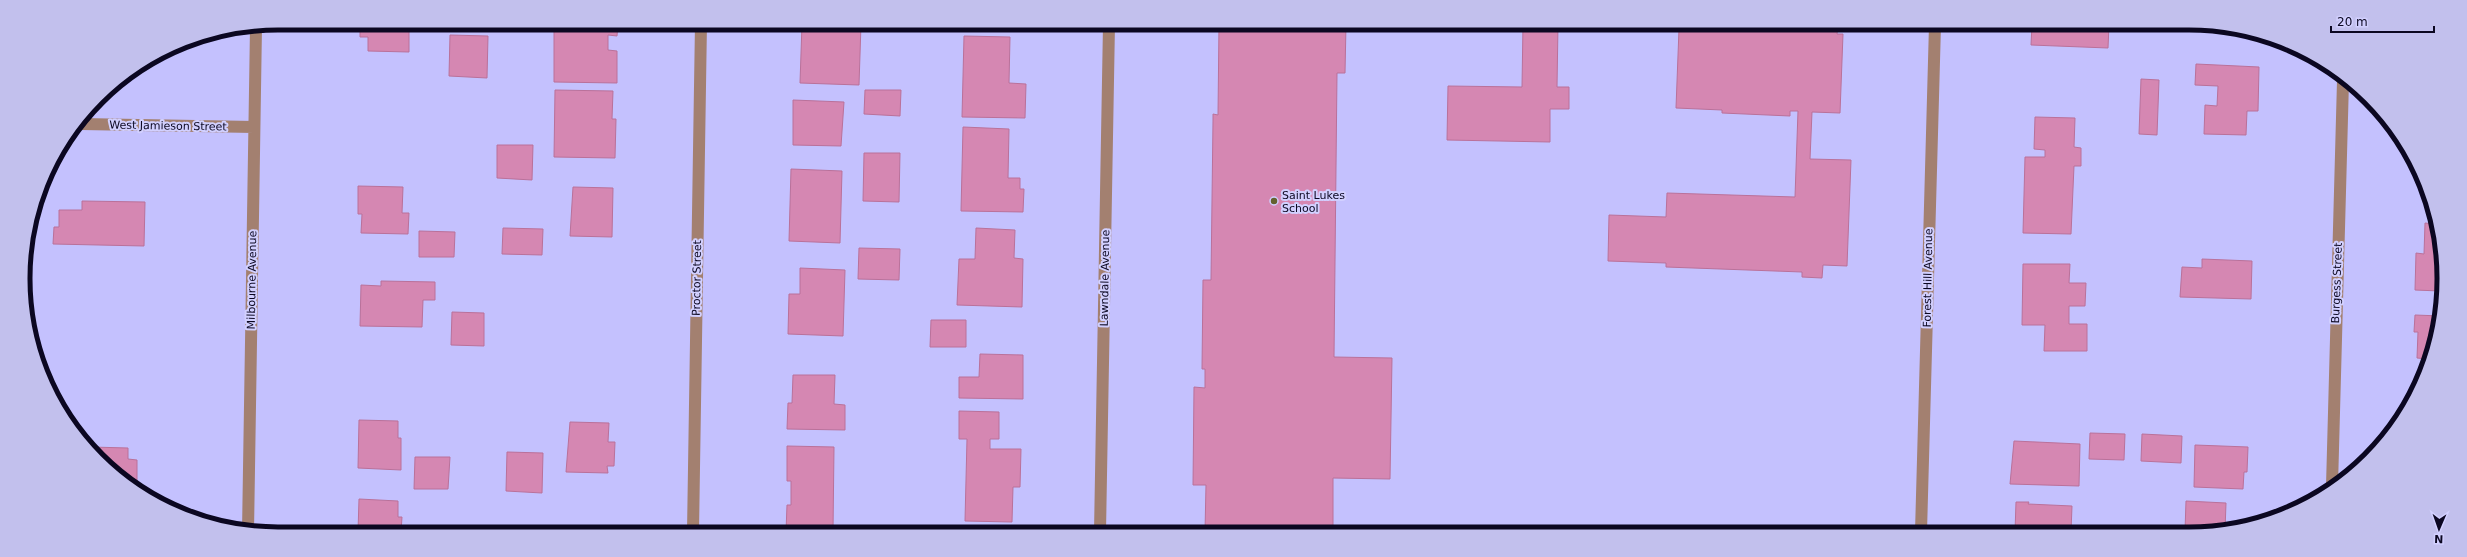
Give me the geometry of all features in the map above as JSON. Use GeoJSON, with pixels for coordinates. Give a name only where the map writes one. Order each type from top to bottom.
{"type":"FeatureCollection","features":[{"type":"Feature","properties":{"kind":"street","name":"Proctor Street"},"geometry":{"type":"LineString","coordinates":[[693,527],[701,30]]}},
{"type":"Feature","properties":{"kind":"street","name":"Lawndale Avenue"},"geometry":{"type":"LineString","coordinates":[[1100,527],[1109,30]]}},
{"type":"Feature","properties":{"kind":"street","name":"Forest Hill Avenue"},"geometry":{"type":"LineString","coordinates":[[1921,527],[1935,30]]}},
{"type":"Feature","properties":{"kind":"street","name":"Milbourne Avenue"},"geometry":{"type":"LineString","coordinates":[[248,525],[256,31]]}},
{"type":"Feature","properties":{"kind":"street","name":"Burgess Street"},"geometry":{"type":"LineString","coordinates":[[2332,481],[2343,84]]}},
{"type":"Feature","properties":{"kind":"street","name":"West Jamieson Street"},"geometry":{"type":"LineString","coordinates":[[84,124],[254,127]]}},
{"type":"Feature","properties":{"kind":"building"},"geometry":{"type":"Polygon","coordinates":[[[360,30],[409,30],[409,52],[368,51],[368,37],[360,37],[360,30]]]}},
{"type":"Feature","properties":{"kind":"building"},"geometry":{"type":"Polygon","coordinates":[[[554,30],[617,30],[617,36],[608,35],[608,50],[617,51],[617,83],[554,82],[554,30]]]}},
{"type":"Feature","properties":{"kind":"building"},"geometry":{"type":"Polygon","coordinates":[[[802,30],[861,30],[859,85],[800,83],[802,30]]]}},
{"type":"Feature","properties":{"kind":"building","name":"Saint Lukes School"},"geometry":{"type":"Polygon","coordinates":[[[1219,30],[1346,30],[1345,73],[1337,73],[1334,357],[1392,358],[1390,479],[1333,478],[1333,527],[1205,527],[1206,485],[1193,485],[1194,387],[1205,388],[1205,369],[1202,369],[1203,280],[1211,280],[1213,114],[1218,115],[1219,30]]]}},
{"type":"Feature","properties":{"kind":"building"},"geometry":{"type":"Polygon","coordinates":[[[1523,30],[1558,30],[1557,87],[1569,87],[1569,109],[1550,109],[1550,142],[1447,140],[1448,86],[1522,87],[1523,30]]]}},
{"type":"Feature","properties":{"kind":"building"},"geometry":{"type":"Polygon","coordinates":[[[1679,30],[1837,30],[1837,34],[1843,34],[1840,113],[1812,112],[1810,159],[1851,160],[1847,266],[1823,265],[1822,278],[1802,277],[1802,272],[1666,267],[1666,263],[1608,261],[1609,215],[1666,217],[1667,193],[1795,197],[1798,111],[1790,111],[1790,116],[1722,113],[1722,110],[1676,108],[1679,30]]]}},
{"type":"Feature","properties":{"kind":"building"},"geometry":{"type":"Polygon","coordinates":[[[2032,30],[2109,30],[2108,48],[2031,45],[2032,30]]]}},
{"type":"Feature","properties":{"kind":"building"},"geometry":{"type":"Polygon","coordinates":[[[450,35],[488,36],[487,78],[449,76],[450,35]]]}},
{"type":"Feature","properties":{"kind":"building"},"geometry":{"type":"Polygon","coordinates":[[[964,36],[1010,37],[1009,83],[1026,84],[1025,118],[962,117],[964,36]]]}},
{"type":"Feature","properties":{"kind":"building"},"geometry":{"type":"Polygon","coordinates":[[[2196,64],[2259,67],[2258,111],[2247,111],[2246,135],[2204,134],[2205,105],[2217,106],[2218,86],[2195,85],[2196,64]]]}},
{"type":"Feature","properties":{"kind":"building"},"geometry":{"type":"Polygon","coordinates":[[[2141,79],[2159,80],[2157,135],[2139,134],[2141,79]]]}},
{"type":"Feature","properties":{"kind":"building"},"geometry":{"type":"Polygon","coordinates":[[[555,90],[613,91],[612,119],[616,119],[615,158],[554,157],[555,90]]]}},
{"type":"Feature","properties":{"kind":"building"},"geometry":{"type":"Polygon","coordinates":[[[865,90],[901,90],[900,116],[864,114],[865,90]]]}},
{"type":"Feature","properties":{"kind":"building"},"geometry":{"type":"Polygon","coordinates":[[[793,100],[844,102],[841,146],[793,145],[793,100]]]}},
{"type":"Feature","properties":{"kind":"building"},"geometry":{"type":"Polygon","coordinates":[[[2035,117],[2075,118],[2074,147],[2081,148],[2081,166],[2074,166],[2071,234],[2023,233],[2025,157],[2045,157],[2045,150],[2034,149],[2035,117]]]}},
{"type":"Feature","properties":{"kind":"building"},"geometry":{"type":"Polygon","coordinates":[[[963,127],[1009,129],[1008,178],[1020,178],[1020,189],[1024,189],[1023,212],[961,211],[963,127]]]}},
{"type":"Feature","properties":{"kind":"building"},"geometry":{"type":"Polygon","coordinates":[[[497,145],[533,145],[532,180],[497,178],[497,145]]]}},
{"type":"Feature","properties":{"kind":"building"},"geometry":{"type":"Polygon","coordinates":[[[864,153],[900,153],[899,202],[863,201],[864,153]]]}},
{"type":"Feature","properties":{"kind":"building"},"geometry":{"type":"Polygon","coordinates":[[[791,169],[842,171],[840,243],[789,241],[791,169]]]}},
{"type":"Feature","properties":{"kind":"building"},"geometry":{"type":"Polygon","coordinates":[[[358,186],[403,187],[402,213],[409,213],[408,234],[361,233],[362,214],[358,214],[358,186]]]}},
{"type":"Feature","properties":{"kind":"building"},"geometry":{"type":"Polygon","coordinates":[[[573,187],[613,188],[612,237],[570,236],[573,187]]]}},
{"type":"Feature","properties":{"kind":"building"},"geometry":{"type":"Polygon","coordinates":[[[82,201],[145,202],[144,246],[53,244],[54,227],[59,227],[59,210],[82,210],[82,201]]]}},
{"type":"Feature","properties":{"kind":"building"},"geometry":{"type":"Polygon","coordinates":[[[2425,223],[2431,224],[2435,246],[2436,291],[2415,290],[2416,253],[2424,254],[2425,223]]]}},
{"type":"Feature","properties":{"kind":"building"},"geometry":{"type":"Polygon","coordinates":[[[503,228],[543,229],[542,255],[502,254],[503,228]]]}},
{"type":"Feature","properties":{"kind":"building"},"geometry":{"type":"Polygon","coordinates":[[[976,228],[1015,230],[1014,258],[1023,259],[1022,307],[957,305],[959,259],[975,259],[976,228]]]}},
{"type":"Feature","properties":{"kind":"building"},"geometry":{"type":"Polygon","coordinates":[[[419,231],[455,232],[454,257],[419,257],[419,231]]]}},
{"type":"Feature","properties":{"kind":"building"},"geometry":{"type":"Polygon","coordinates":[[[859,248],[900,249],[899,280],[858,279],[859,248]]]}},
{"type":"Feature","properties":{"kind":"building"},"geometry":{"type":"Polygon","coordinates":[[[2202,259],[2252,261],[2251,299],[2180,297],[2182,267],[2202,268],[2202,259]]]}},
{"type":"Feature","properties":{"kind":"building"},"geometry":{"type":"Polygon","coordinates":[[[2023,264],[2070,264],[2069,283],[2086,283],[2085,306],[2069,306],[2069,324],[2087,324],[2087,351],[2044,351],[2045,325],[2022,325],[2023,264]]]}},
{"type":"Feature","properties":{"kind":"building"},"geometry":{"type":"Polygon","coordinates":[[[800,268],[845,270],[843,336],[788,334],[789,294],[800,294],[800,268]]]}},
{"type":"Feature","properties":{"kind":"building"},"geometry":{"type":"Polygon","coordinates":[[[381,281],[435,282],[435,300],[423,300],[422,327],[360,326],[361,285],[381,286],[381,281]]]}},
{"type":"Feature","properties":{"kind":"building"},"geometry":{"type":"Polygon","coordinates":[[[452,312],[484,313],[484,346],[451,345],[452,312]]]}},
{"type":"Feature","properties":{"kind":"building"},"geometry":{"type":"Polygon","coordinates":[[[2415,315],[2434,316],[2429,343],[2424,359],[2417,358],[2418,332],[2414,332],[2415,315]]]}},
{"type":"Feature","properties":{"kind":"building"},"geometry":{"type":"Polygon","coordinates":[[[931,320],[966,320],[966,347],[930,347],[931,320]]]}},
{"type":"Feature","properties":{"kind":"building"},"geometry":{"type":"Polygon","coordinates":[[[980,354],[1023,355],[1023,399],[959,398],[959,377],[979,377],[980,354]]]}},
{"type":"Feature","properties":{"kind":"building"},"geometry":{"type":"Polygon","coordinates":[[[793,375],[835,375],[834,404],[845,405],[845,430],[787,429],[788,403],[792,403],[793,375]]]}},
{"type":"Feature","properties":{"kind":"building"},"geometry":{"type":"Polygon","coordinates":[[[959,411],[999,412],[999,439],[990,439],[990,449],[1021,449],[1020,487],[1013,487],[1012,522],[965,521],[967,439],[959,439],[959,411]]]}},
{"type":"Feature","properties":{"kind":"building"},"geometry":{"type":"Polygon","coordinates":[[[359,420],[398,421],[398,438],[401,438],[401,470],[358,468],[359,420]]]}},
{"type":"Feature","properties":{"kind":"building"},"geometry":{"type":"Polygon","coordinates":[[[570,422],[609,423],[608,442],[615,442],[614,466],[607,466],[608,473],[566,472],[570,422]]]}},
{"type":"Feature","properties":{"kind":"building"},"geometry":{"type":"Polygon","coordinates":[[[2090,433],[2125,434],[2124,460],[2089,459],[2090,433]]]}},
{"type":"Feature","properties":{"kind":"building"},"geometry":{"type":"Polygon","coordinates":[[[2142,434],[2182,436],[2181,463],[2141,461],[2142,434]]]}},
{"type":"Feature","properties":{"kind":"building"},"geometry":{"type":"Polygon","coordinates":[[[2014,441],[2080,444],[2079,486],[2010,484],[2014,441]]]}},
{"type":"Feature","properties":{"kind":"building"},"geometry":{"type":"Polygon","coordinates":[[[2195,445],[2248,447],[2247,472],[2244,472],[2243,489],[2194,487],[2195,445]]]}},
{"type":"Feature","properties":{"kind":"building"},"geometry":{"type":"Polygon","coordinates":[[[787,446],[834,447],[833,527],[786,527],[787,505],[791,505],[791,481],[787,481],[787,446]]]}},
{"type":"Feature","properties":{"kind":"building"},"geometry":{"type":"Polygon","coordinates":[[[97,447],[128,448],[128,459],[137,460],[137,483],[127,476],[97,447]]]}},
{"type":"Feature","properties":{"kind":"building"},"geometry":{"type":"Polygon","coordinates":[[[507,452],[543,453],[542,493],[506,491],[507,452]]]}},
{"type":"Feature","properties":{"kind":"building"},"geometry":{"type":"Polygon","coordinates":[[[415,457],[450,457],[448,489],[414,489],[415,457]]]}},
{"type":"Feature","properties":{"kind":"building"},"geometry":{"type":"Polygon","coordinates":[[[359,499],[398,501],[398,517],[402,517],[401,527],[358,527],[359,499]]]}},
{"type":"Feature","properties":{"kind":"building"},"geometry":{"type":"Polygon","coordinates":[[[2186,501],[2226,503],[2225,524],[2185,527],[2186,501]]]}},
{"type":"Feature","properties":{"kind":"building"},"geometry":{"type":"Polygon","coordinates":[[[2016,502],[2072,506],[2071,527],[2015,527],[2016,502]]]}},
{"type":"Feature","properties":{"kind":"place","name":"Saint Lukes School"},"geometry":{"type":"Point","coordinates":[1274,201]}}]}
